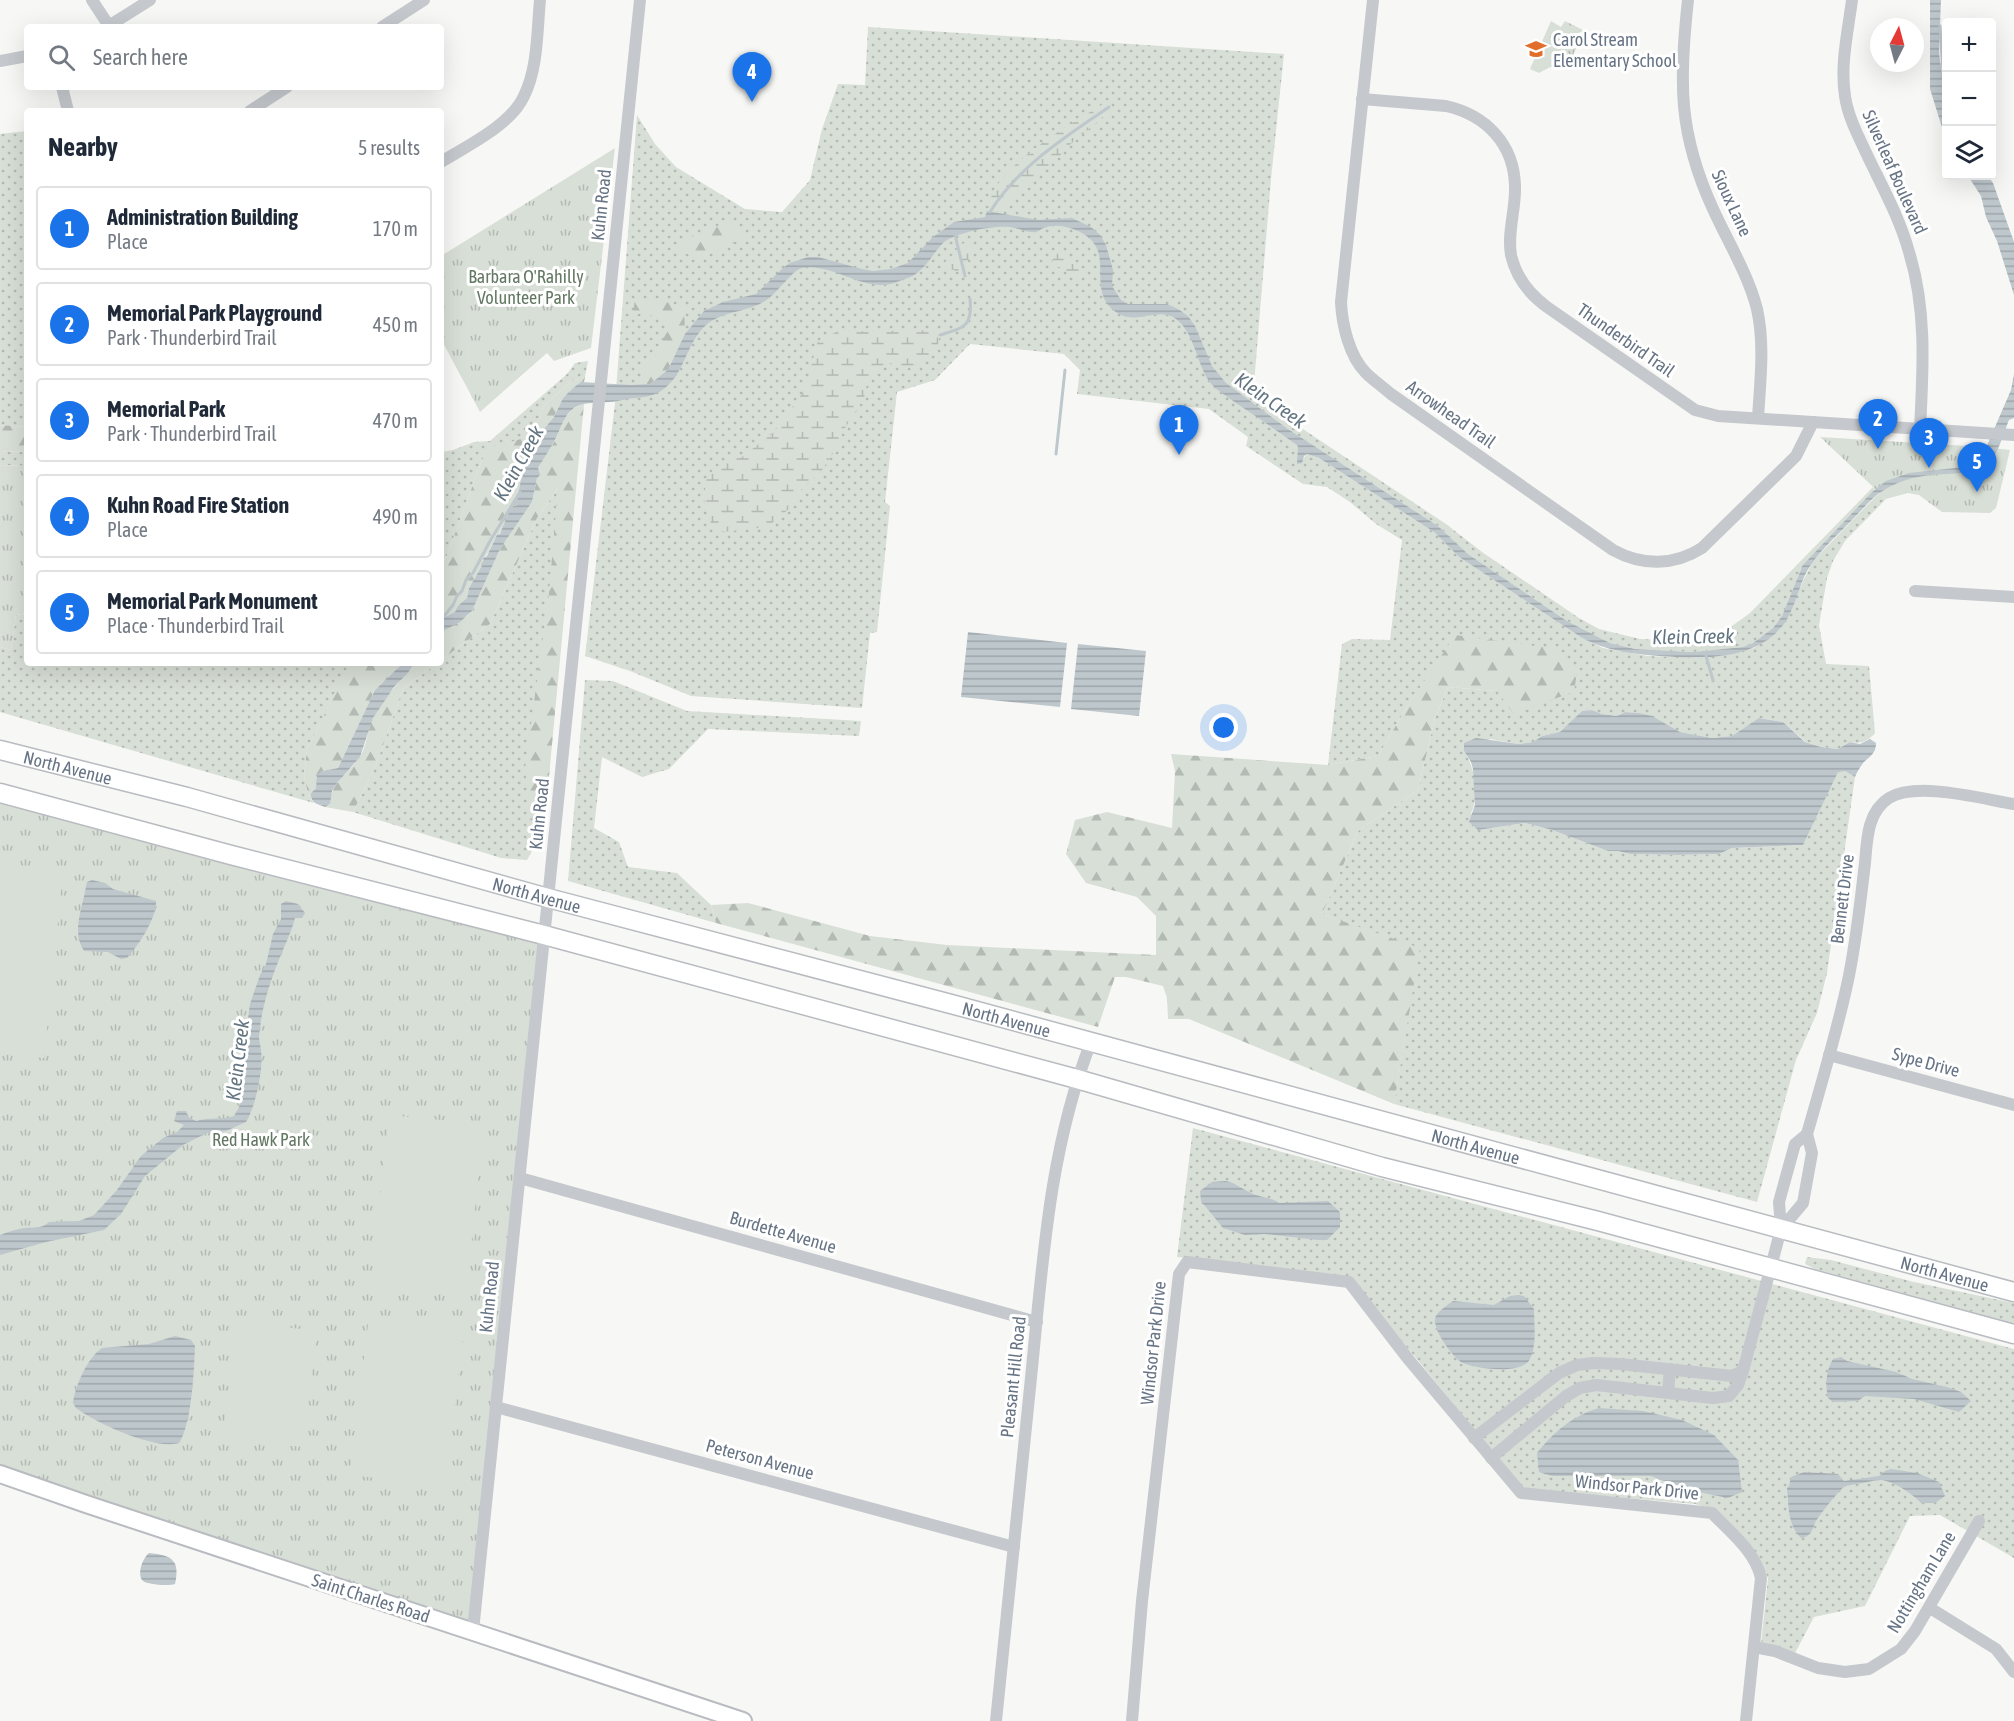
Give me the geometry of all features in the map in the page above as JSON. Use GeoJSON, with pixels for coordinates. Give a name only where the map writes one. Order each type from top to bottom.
{"type":"FeatureCollection","features":[{"type":"Feature","properties":{"kind":"main road","name":"North Avenue"},"geometry":{"type":"LineString","coordinates":[[0,750],[187,797],[548,898],[1091,1042],[2014,1292]]}},
{"type":"Feature","properties":{"kind":"main road","name":"North Avenue"},"geometry":{"type":"LineString","coordinates":[[0,793],[544,935],[1077,1079],[1382,1167],[1571,1214],[2014,1334]]}},
{"type":"Feature","properties":{"kind":"street"},"geometry":{"type":"LineString","coordinates":[[92,0],[106,24]]}},
{"type":"Feature","properties":{"kind":"street"},"geometry":{"type":"LineString","coordinates":[[113,24],[150,0]]}},
{"type":"Feature","properties":{"kind":"street"},"geometry":{"type":"LineString","coordinates":[[387,24],[424,0]]}},
{"type":"Feature","properties":{"kind":"street"},"geometry":{"type":"LineString","coordinates":[[444,160],[495,128],[524,98],[532,73],[540,0]]}},
{"type":"Feature","properties":{"kind":"street","name":"Kuhn Road"},"geometry":{"type":"LineString","coordinates":[[472,1631],[640,0]]}},
{"type":"Feature","properties":{"kind":"street","name":"Arrowhead Trail"},"geometry":{"type":"LineString","coordinates":[[1372,0],[1341,302],[1342,316],[1350,346],[1364,371],[1391,394],[1613,550],[1633,560],[1656,562],[1680,558],[1702,548],[1796,456],[1813,422]]}},
{"type":"Feature","properties":{"kind":"street","name":"Sioux Lane"},"geometry":{"type":"LineString","coordinates":[[1688,0],[1681,77],[1684,121],[1700,180],[1742,268],[1758,312],[1761,331],[1758,418]]}},
{"type":"Feature","properties":{"kind":"street","name":"Silverleaf Boulevard"},"geometry":{"type":"LineString","coordinates":[[1852,0],[1844,72],[1845,95],[1854,128],[1901,226],[1917,283],[1924,363],[1920,429]]}},
{"type":"Feature","properties":{"kind":"street"},"geometry":{"type":"LineString","coordinates":[[0,61],[24,57]]}},
{"type":"Feature","properties":{"kind":"street"},"geometry":{"type":"LineString","coordinates":[[63,90],[67,108]]}},
{"type":"Feature","properties":{"kind":"street"},"geometry":{"type":"LineString","coordinates":[[255,108],[282,90]]}},
{"type":"Feature","properties":{"kind":"street","name":"Thunderbird Trail"},"geometry":{"type":"LineString","coordinates":[[1362,99],[1459,109],[1479,120],[1501,139],[1512,165],[1515,186],[1510,239],[1511,255],[1526,289],[1547,307],[1688,406],[1706,414],[2003,434]]}},
{"type":"Feature","properties":{"kind":"street"},"geometry":{"type":"LineString","coordinates":[[1915,591],[2014,597]]}},
{"type":"Feature","properties":{"kind":"street","name":"Bennett Drive"},"geometry":{"type":"LineString","coordinates":[[1781,1229],[1803,1203],[1812,1153],[1807,1134],[1848,983],[1859,917],[1868,832],[1872,818],[1891,797],[1915,790],[2014,804]]}},
{"type":"Feature","properties":{"kind":"street","name":"Pleasant Hill Road"},"geometry":{"type":"LineString","coordinates":[[996,1721],[1048,1210],[1065,1125],[1077,1079],[1091,1042]]}},
{"type":"Feature","properties":{"kind":"street","name":"Sype Drive"},"geometry":{"type":"LineString","coordinates":[[1829,1055],[2014,1105]]}},
{"type":"Feature","properties":{"kind":"street","name":"Bennett Drive"},"geometry":{"type":"LineString","coordinates":[[1781,1229],[1779,1202],[1795,1144],[1807,1134]]}},
{"type":"Feature","properties":{"kind":"street","name":"Burdette Avenue"},"geometry":{"type":"LineString","coordinates":[[520,1178],[1036,1322]]}},
{"type":"Feature","properties":{"kind":"street"},"geometry":{"type":"LineString","coordinates":[[1491,1458],[1566,1396],[1580,1388],[1596,1385],[1713,1398],[1729,1396],[1738,1385],[1743,1371],[1781,1229]]}},
{"type":"Feature","properties":{"kind":"street","name":"Windsor Park Drive"},"geometry":{"type":"LineString","coordinates":[[1132,1721],[1142,1601],[1179,1274],[1187,1262],[1349,1282],[1409,1360],[1521,1493],[1712,1513],[1750,1553],[1758,1566],[1761,1578],[1746,1721]]}},
{"type":"Feature","properties":{"kind":"street"},"geometry":{"type":"LineString","coordinates":[[1474,1438],[1558,1373],[1577,1365],[1593,1363],[1732,1376],[1743,1371]]}},
{"type":"Feature","properties":{"kind":"street"},"geometry":{"type":"LineString","coordinates":[[1668,1393],[1670,1369]]}},
{"type":"Feature","properties":{"kind":"street","name":"Peterson Avenue"},"geometry":{"type":"LineString","coordinates":[[496,1407],[1014,1546]]}},
{"type":"Feature","properties":{"kind":"street","name":"Saint Charles Road"},"geometry":{"type":"LineString","coordinates":[[0,1474],[743,1721]]}},
{"type":"Feature","properties":{"kind":"street","name":"Nottingham Lane"},"geometry":{"type":"LineString","coordinates":[[1754,1647],[1775,1651],[1818,1668],[1845,1672],[1869,1669],[1901,1649],[1930,1608],[1979,1521]]}},
{"type":"Feature","properties":{"kind":"street"},"geometry":{"type":"LineString","coordinates":[[1930,1608],[1996,1649],[2014,1672]]}},
{"type":"Feature","properties":{"kind":"green space"},"geometry":{"type":"Polygon","coordinates":[[[1551,21],[1561,27],[1565,21],[1585,31],[1571,35],[1578,45],[1573,55],[1539,73],[1530,69],[1551,21]]]}},
{"type":"Feature","properties":{"kind":"green space"},"geometry":{"type":"Polygon","coordinates":[[[868,27],[1284,54],[1253,396],[1446,524],[1482,552],[1579,618],[1599,629],[1640,639],[1710,642],[1750,613],[1873,487],[1875,489],[1804,565],[1782,616],[1773,628],[1753,643],[1743,647],[1693,652],[1635,649],[1610,643],[1567,621],[1468,554],[1438,526],[1288,429],[1248,400],[1240,405],[1298,446],[1298,452],[1303,459],[1307,454],[1319,458],[1434,532],[1459,557],[1582,638],[1603,648],[1648,656],[1701,658],[1727,655],[1754,648],[1779,630],[1813,561],[1875,497],[1880,493],[1886,499],[1845,541],[1833,561],[1827,578],[1819,625],[1826,664],[1869,666],[1875,733],[1866,740],[1850,742],[1838,749],[1821,747],[1806,742],[1783,722],[1760,718],[1732,736],[1712,738],[1680,732],[1652,717],[1639,713],[1625,712],[1617,716],[1592,710],[1582,711],[1561,732],[1542,736],[1533,742],[1519,744],[1490,739],[1464,751],[1471,765],[1475,782],[1474,806],[1471,813],[1478,830],[1525,823],[1552,830],[1608,851],[1630,854],[1719,854],[1732,848],[1803,845],[1838,771],[1845,771],[1855,777],[1827,973],[1817,1013],[1796,1060],[1757,1202],[1394,1104],[1419,949],[1322,914],[1358,831],[1418,790],[1435,718],[1448,687],[1497,691],[1574,692],[1455,636],[1405,710],[1378,756],[1328,765],[1342,644],[1352,639],[1390,640],[1402,540],[1376,524],[1350,502],[1327,487],[1303,484],[1246,446],[1248,437],[1209,409],[1077,394],[1080,370],[1064,354],[970,344],[935,380],[897,392],[885,502],[890,506],[877,632],[870,633],[862,708],[691,696],[630,671],[585,656],[615,403],[637,115],[655,144],[676,167],[745,209],[782,212],[810,180],[822,129],[838,84],[865,85],[868,27]]]}},
{"type":"Feature","properties":{"kind":"green space"},"geometry":{"type":"Polygon","coordinates":[[[1103,104],[1110,112],[1018,190],[999,212],[987,211],[991,195],[1016,164],[1052,136],[1103,104]]]}},
{"type":"Feature","properties":{"kind":"green space"},"geometry":{"type":"Polygon","coordinates":[[[24,131],[24,427],[0,425],[0,134],[24,131]]]}},
{"type":"Feature","properties":{"kind":"green space","name":"Barbara O'Rahilly Volunteer Park"},"geometry":{"type":"Polygon","coordinates":[[[615,148],[591,348],[554,361],[547,353],[480,412],[444,345],[444,254],[615,148]]]}},
{"type":"Feature","properties":{"kind":"green space"},"geometry":{"type":"Polygon","coordinates":[[[729,221],[744,238],[699,259],[675,249],[689,238],[729,221]]]}},
{"type":"Feature","properties":{"kind":"green space"},"geometry":{"type":"Polygon","coordinates":[[[966,243],[973,247],[974,251],[963,274],[946,267],[945,262],[955,253],[955,247],[966,243]]]}},
{"type":"Feature","properties":{"kind":"green space"},"geometry":{"type":"Polygon","coordinates":[[[1064,252],[1077,266],[1079,276],[1075,278],[1055,266],[1052,261],[1055,254],[1064,252]]]}},
{"type":"Feature","properties":{"kind":"green space"},"geometry":{"type":"Polygon","coordinates":[[[635,300],[659,300],[684,307],[685,334],[668,370],[650,384],[643,385],[640,370],[657,354],[665,334],[667,318],[633,313],[635,300]]]}},
{"type":"Feature","properties":{"kind":"green space"},"geometry":{"type":"Polygon","coordinates":[[[931,330],[940,334],[937,349],[932,355],[907,369],[887,362],[869,375],[864,398],[845,428],[835,450],[822,470],[798,493],[789,509],[767,527],[723,532],[711,523],[704,500],[706,480],[713,470],[727,459],[742,457],[774,432],[804,391],[818,341],[836,332],[931,330]]]}},
{"type":"Feature","properties":{"kind":"green space"},"geometry":{"type":"Polygon","coordinates":[[[588,361],[585,377],[571,381],[543,407],[532,436],[482,460],[444,560],[444,452],[474,442],[490,441],[567,374],[575,363],[588,361]]]}},
{"type":"Feature","properties":{"kind":"green space"},"geometry":{"type":"Polygon","coordinates":[[[585,377],[584,382],[573,388],[563,398],[554,417],[538,436],[532,451],[514,455],[528,459],[514,509],[488,554],[483,558],[484,562],[469,588],[467,598],[456,612],[444,618],[444,560],[482,460],[491,447],[532,436],[543,407],[571,381],[585,377]]]}},
{"type":"Feature","properties":{"kind":"green space"},"geometry":{"type":"Polygon","coordinates":[[[584,404],[544,830],[531,824],[525,768],[549,593],[558,488],[537,518],[490,624],[444,658],[444,630],[472,611],[500,549],[532,502],[538,468],[556,439],[564,419],[572,409],[584,404]]]}},
{"type":"Feature","properties":{"kind":"green space"},"geometry":{"type":"Polygon","coordinates":[[[0,425],[24,427],[24,452],[0,451],[0,425]]]}},
{"type":"Feature","properties":{"kind":"green space"},"geometry":{"type":"Polygon","coordinates":[[[1820,437],[2010,450],[1996,508],[1990,513],[1942,512],[1919,495],[1908,493],[1886,499],[1820,437]]]}},
{"type":"Feature","properties":{"kind":"green space"},"geometry":{"type":"Polygon","coordinates":[[[0,451],[24,452],[24,466],[0,465],[0,451]]]}},
{"type":"Feature","properties":{"kind":"green space"},"geometry":{"type":"Polygon","coordinates":[[[0,465],[24,466],[24,614],[16,615],[11,650],[0,647],[0,465]]]}},
{"type":"Feature","properties":{"kind":"green space"},"geometry":{"type":"Polygon","coordinates":[[[559,487],[531,824],[544,830],[527,860],[501,858],[353,812],[376,765],[403,689],[433,666],[444,666],[444,658],[490,624],[537,518],[559,487]]]}},
{"type":"Feature","properties":{"kind":"green space"},"geometry":{"type":"Polygon","coordinates":[[[24,614],[24,666],[350,666],[307,750],[304,776],[310,802],[0,712],[0,647],[11,650],[16,615],[24,614]]]}},
{"type":"Feature","properties":{"kind":"green space"},"geometry":{"type":"Polygon","coordinates":[[[1455,635],[1550,648],[1577,672],[1574,692],[1513,713],[1497,691],[1448,687],[1435,718],[1418,790],[1358,831],[1322,914],[1420,948],[1394,1104],[1189,1019],[1168,1019],[1167,998],[1163,986],[1126,977],[1115,977],[1098,1027],[716,923],[711,905],[748,903],[870,936],[947,945],[1156,955],[1156,916],[1137,897],[1086,883],[1066,854],[1075,820],[1107,812],[1172,828],[1175,771],[1171,754],[1328,765],[1378,756],[1405,710],[1455,635]]]}},
{"type":"Feature","properties":{"kind":"green space"},"geometry":{"type":"Polygon","coordinates":[[[349,666],[400,666],[375,690],[338,768],[322,771],[316,788],[311,793],[314,803],[310,802],[304,776],[307,750],[349,666]]]}},
{"type":"Feature","properties":{"kind":"green space"},"geometry":{"type":"Polygon","coordinates":[[[413,666],[433,666],[403,689],[376,765],[353,812],[325,807],[330,804],[336,784],[362,754],[377,710],[413,666]]]}},
{"type":"Feature","properties":{"kind":"green space"},"geometry":{"type":"Polygon","coordinates":[[[585,680],[613,681],[687,711],[861,721],[859,736],[708,729],[669,769],[642,777],[602,757],[594,828],[619,842],[628,867],[677,873],[711,905],[716,923],[568,881],[585,680]]]}},
{"type":"Feature","properties":{"kind":"green space","name":"Red Hawk Park"},"geometry":{"type":"Polygon","coordinates":[[[0,796],[541,941],[474,1633],[0,1475],[0,796]]]}},
{"type":"Feature","properties":{"kind":"green space"},"geometry":{"type":"Polygon","coordinates":[[[0,865],[63,872],[44,1058],[0,1054],[0,865]]]}},
{"type":"Feature","properties":{"kind":"green space"},"geometry":{"type":"Polygon","coordinates":[[[389,1115],[484,1124],[466,1294],[371,1285],[389,1115]]]}},
{"type":"Feature","properties":{"kind":"green space"},"geometry":{"type":"Polygon","coordinates":[[[1193,1128],[2014,1349],[2014,1558],[1940,1515],[1910,1516],[1865,1606],[1814,1617],[1794,1655],[1761,1644],[1768,1578],[1755,1552],[1717,1510],[1695,1504],[1524,1489],[1349,1277],[1177,1257],[1193,1128]]]}},
{"type":"Feature","properties":{"kind":"green space"},"geometry":{"type":"Polygon","coordinates":[[[1807,1257],[1831,1260],[1914,1282],[2014,1303],[2014,1323],[1815,1269],[1805,1264],[1807,1257]]]}},
{"type":"Feature","properties":{"kind":"green space"},"geometry":{"type":"Polygon","coordinates":[[[369,1316],[464,1326],[445,1486],[350,1475],[369,1316]]]}},
{"type":"Feature","properties":{"kind":"green space"},"geometry":{"type":"Polygon","coordinates":[[[236,1321],[317,1331],[303,1447],[223,1438],[236,1321]]]}},
{"type":"Feature","properties":{"kind":"shaded area"},"geometry":{"type":"Polygon","coordinates":[[[1930,0],[1941,0],[1939,53],[1942,74],[1942,127],[1930,89],[1930,0]]]}},
{"type":"Feature","properties":{"kind":"shaded area"},"geometry":{"type":"Polygon","coordinates":[[[1971,180],[1991,180],[1993,183],[2014,242],[2014,295],[1997,241],[1986,217],[1981,196],[1971,180]]]}},
{"type":"Feature","properties":{"kind":"shaded area"},"geometry":{"type":"Polygon","coordinates":[[[987,211],[1038,220],[1072,218],[1091,227],[1106,245],[1113,270],[1112,286],[1121,300],[1128,304],[1167,304],[1188,316],[1195,326],[1212,366],[1226,383],[1288,429],[1438,526],[1468,554],[1567,621],[1610,643],[1635,649],[1693,652],[1743,647],[1753,643],[1773,628],[1782,616],[1803,565],[1872,492],[1886,481],[1909,473],[1964,467],[1978,458],[1985,450],[2011,390],[2014,374],[2014,418],[2009,420],[2000,445],[1993,457],[1985,464],[1960,473],[1906,480],[1889,487],[1875,497],[1815,560],[1805,575],[1786,621],[1764,642],[1751,649],[1721,656],[1675,657],[1627,652],[1604,647],[1582,638],[1459,557],[1434,532],[1319,458],[1307,454],[1302,463],[1297,464],[1298,446],[1221,393],[1212,384],[1186,329],[1180,322],[1173,317],[1159,314],[1127,317],[1111,308],[1101,289],[1100,259],[1097,249],[1092,240],[1082,233],[1068,227],[1058,226],[1043,228],[1038,232],[1010,227],[985,228],[949,239],[917,273],[894,283],[871,284],[825,269],[802,268],[789,277],[765,301],[716,318],[702,329],[675,378],[661,391],[649,396],[585,404],[574,408],[564,419],[554,442],[538,468],[540,475],[537,478],[532,502],[500,549],[472,611],[460,622],[444,630],[444,618],[455,612],[467,598],[469,588],[484,562],[483,558],[487,556],[497,535],[500,534],[509,512],[513,506],[516,506],[524,464],[528,459],[514,455],[515,453],[532,450],[538,436],[554,417],[563,398],[573,388],[581,382],[650,384],[668,370],[685,334],[704,311],[723,302],[756,294],[790,263],[808,257],[818,257],[873,271],[891,269],[908,263],[933,237],[954,222],[985,217],[987,211]]]}},
{"type":"Feature","properties":{"kind":"shaded area"},"geometry":{"type":"Polygon","coordinates":[[[968,632],[1067,643],[1060,707],[961,697],[968,632]]]}},
{"type":"Feature","properties":{"kind":"shaded area"},"geometry":{"type":"Polygon","coordinates":[[[1078,644],[1146,651],[1139,716],[1071,709],[1078,644]]]}},
{"type":"Feature","properties":{"kind":"shaded area"},"geometry":{"type":"Polygon","coordinates":[[[400,666],[413,666],[394,687],[373,718],[360,757],[337,783],[332,791],[330,804],[325,807],[315,803],[311,793],[316,788],[317,775],[322,771],[338,768],[375,690],[400,666]]]}},
{"type":"Feature","properties":{"kind":"shaded area"},"geometry":{"type":"Polygon","coordinates":[[[1592,710],[1617,716],[1625,712],[1652,716],[1680,732],[1712,738],[1732,736],[1759,718],[1783,722],[1805,742],[1821,747],[1838,749],[1850,742],[1860,744],[1870,739],[1876,743],[1876,747],[1855,777],[1845,771],[1838,772],[1803,845],[1732,848],[1719,854],[1630,854],[1608,851],[1552,830],[1525,823],[1478,830],[1469,822],[1475,805],[1473,769],[1464,751],[1464,743],[1476,738],[1519,744],[1533,742],[1542,736],[1560,732],[1582,711],[1592,710]]]}},
{"type":"Feature","properties":{"kind":"shaded area"},"geometry":{"type":"Polygon","coordinates":[[[92,880],[105,883],[113,889],[156,901],[150,923],[127,958],[121,959],[108,952],[84,951],[80,943],[79,919],[87,882],[92,880]]]}},
{"type":"Feature","properties":{"kind":"shaded area"},"geometry":{"type":"Polygon","coordinates":[[[286,901],[298,904],[305,913],[302,918],[295,918],[268,989],[259,1037],[262,1058],[260,1077],[253,1108],[246,1122],[226,1131],[207,1133],[183,1145],[145,1176],[121,1214],[104,1230],[46,1242],[0,1255],[0,1235],[19,1229],[41,1227],[49,1222],[79,1221],[94,1215],[117,1190],[141,1156],[184,1125],[174,1121],[177,1111],[186,1111],[188,1117],[196,1121],[234,1116],[239,1107],[242,1092],[244,1047],[250,1004],[266,964],[273,934],[281,919],[281,904],[286,901]]]}},
{"type":"Feature","properties":{"kind":"shaded area"},"geometry":{"type":"Polygon","coordinates":[[[1226,1181],[1252,1194],[1279,1203],[1328,1201],[1340,1212],[1340,1227],[1327,1240],[1265,1234],[1245,1235],[1223,1228],[1201,1201],[1200,1191],[1212,1182],[1226,1181]]]}},
{"type":"Feature","properties":{"kind":"shaded area"},"geometry":{"type":"Polygon","coordinates":[[[1510,1296],[1524,1296],[1534,1309],[1534,1347],[1526,1364],[1509,1369],[1498,1369],[1467,1365],[1457,1359],[1443,1341],[1436,1327],[1436,1316],[1439,1312],[1453,1301],[1494,1305],[1510,1296]]]}},
{"type":"Feature","properties":{"kind":"shaded area"},"geometry":{"type":"Polygon","coordinates":[[[175,1336],[191,1340],[195,1346],[190,1410],[179,1443],[155,1443],[126,1434],[97,1421],[76,1408],[73,1403],[79,1380],[92,1358],[102,1348],[149,1344],[175,1336]]]}},
{"type":"Feature","properties":{"kind":"shaded area"},"geometry":{"type":"Polygon","coordinates":[[[1841,1357],[1847,1361],[1947,1387],[1961,1392],[1971,1401],[1959,1412],[1914,1399],[1865,1396],[1858,1401],[1833,1402],[1828,1398],[1826,1382],[1833,1359],[1841,1357]]]}},
{"type":"Feature","properties":{"kind":"shaded area"},"geometry":{"type":"Polygon","coordinates":[[[1599,1408],[1643,1411],[1682,1420],[1714,1435],[1738,1460],[1742,1492],[1728,1498],[1688,1490],[1651,1476],[1552,1476],[1539,1472],[1537,1453],[1550,1438],[1580,1415],[1599,1408]]]}},
{"type":"Feature","properties":{"kind":"shaded area"},"geometry":{"type":"Polygon","coordinates":[[[1891,1469],[1917,1473],[1939,1482],[1945,1496],[1935,1503],[1921,1503],[1903,1488],[1881,1480],[1847,1486],[1824,1510],[1809,1535],[1801,1538],[1796,1533],[1791,1521],[1787,1488],[1791,1477],[1804,1472],[1838,1474],[1844,1481],[1879,1476],[1891,1469]]]}},
{"type":"Feature","properties":{"kind":"shaded area"},"geometry":{"type":"Polygon","coordinates":[[[149,1553],[164,1555],[173,1561],[176,1570],[175,1584],[158,1585],[142,1580],[141,1565],[149,1553]]]}},
{"type":"Feature","properties":{"kind":"waterway","name":"Klein Creek"},"geometry":{"type":"LineString","coordinates":[[1940,26],[1943,72]]}},
{"type":"Feature","properties":{"kind":"waterway"},"geometry":{"type":"LineString","coordinates":[[990,212],[1001,196],[1029,167],[1060,141],[1109,107]]}},
{"type":"Feature","properties":{"kind":"waterway"},"geometry":{"type":"LineString","coordinates":[[955,235],[965,276]]}},
{"type":"Feature","properties":{"kind":"waterway"},"geometry":{"type":"LineString","coordinates":[[940,335],[965,325],[970,315],[970,299]]}},
{"type":"Feature","properties":{"kind":"waterway"},"geometry":{"type":"LineString","coordinates":[[1056,454],[1065,370]]}},
{"type":"Feature","properties":{"kind":"waterway","name":"Klein Creek"},"geometry":{"type":"LineString","coordinates":[[444,616],[462,591],[466,580],[473,573],[520,492]]}},
{"type":"Feature","properties":{"kind":"waterway"},"geometry":{"type":"LineString","coordinates":[[1706,656],[1713,680]]}},
{"type":"Feature","properties":{"kind":"place","name":"Carol Stream Elementary School"},"geometry":{"type":"Point","coordinates":[1536,49]}},
{"type":"Feature","properties":{"kind":"place","name":"Kuhn Road Fire Station"},"geometry":{"type":"Point","coordinates":[752,102]}},
{"type":"Feature","properties":{"kind":"place","name":"Memorial Park Playground"},"geometry":{"type":"Point","coordinates":[1878,449]}},
{"type":"Feature","properties":{"kind":"place","name":"Administration Building"},"geometry":{"type":"Point","coordinates":[1179,455]}},
{"type":"Feature","properties":{"kind":"place","name":"Memorial Park"},"geometry":{"type":"Point","coordinates":[1929,468]}},
{"type":"Feature","properties":{"kind":"place","name":"Memorial Park Monument"},"geometry":{"type":"Point","coordinates":[1977,492]}}]}
